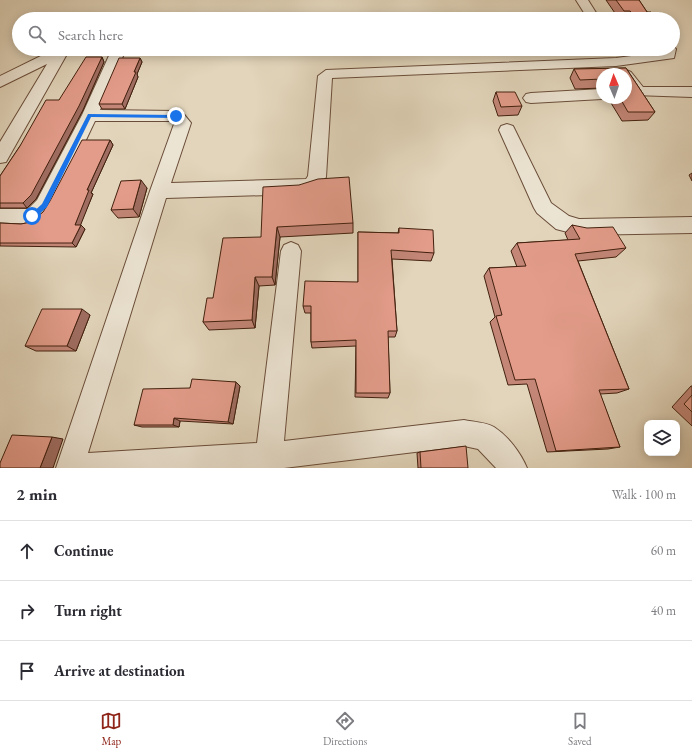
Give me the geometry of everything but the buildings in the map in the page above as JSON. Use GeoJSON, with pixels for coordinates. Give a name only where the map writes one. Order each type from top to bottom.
{"type":"FeatureCollection","features":[{"type":"Feature","properties":{"kind":"street"},"geometry":{"type":"LineString","coordinates":[[582,0],[590,12]]}},
{"type":"Feature","properties":{"kind":"street"},"geometry":{"type":"LineString","coordinates":[[0,82],[52,56]]}},
{"type":"Feature","properties":{"kind":"street"},"geometry":{"type":"LineString","coordinates":[[0,158],[60,56]]}},
{"type":"Feature","properties":{"kind":"street"},"geometry":{"type":"LineString","coordinates":[[0,217],[32,216],[44,205],[90,115],[116,56]]}},
{"type":"Feature","properties":{"kind":"street"},"geometry":{"type":"LineString","coordinates":[[159,191],[301,187],[312,184],[317,177],[326,76],[331,73],[614,56],[622,68]]}},
{"type":"Feature","properties":{"kind":"street"},"geometry":{"type":"LineString","coordinates":[[633,93],[692,92]]}},
{"type":"Feature","properties":{"kind":"street"},"geometry":{"type":"LineString","coordinates":[[531,98],[596,94]]}},
{"type":"Feature","properties":{"kind":"street"},"geometry":{"type":"LineString","coordinates":[[90,115],[176,116],[183,123],[159,191],[70,468],[269,462],[464,433],[485,437],[500,452],[512,468]]}},
{"type":"Feature","properties":{"kind":"street"},"geometry":{"type":"LineString","coordinates":[[506,130],[544,208],[562,223],[579,227],[692,225]]}},
{"type":"Feature","properties":{"kind":"street"},"geometry":{"type":"LineString","coordinates":[[269,462],[291,251]]}},
{"type":"Feature","properties":{"kind":"route"},"geometry":{"type":"LineString","coordinates":[[32,216],[40,211],[44,205],[90,115],[176,116]]}}]}
